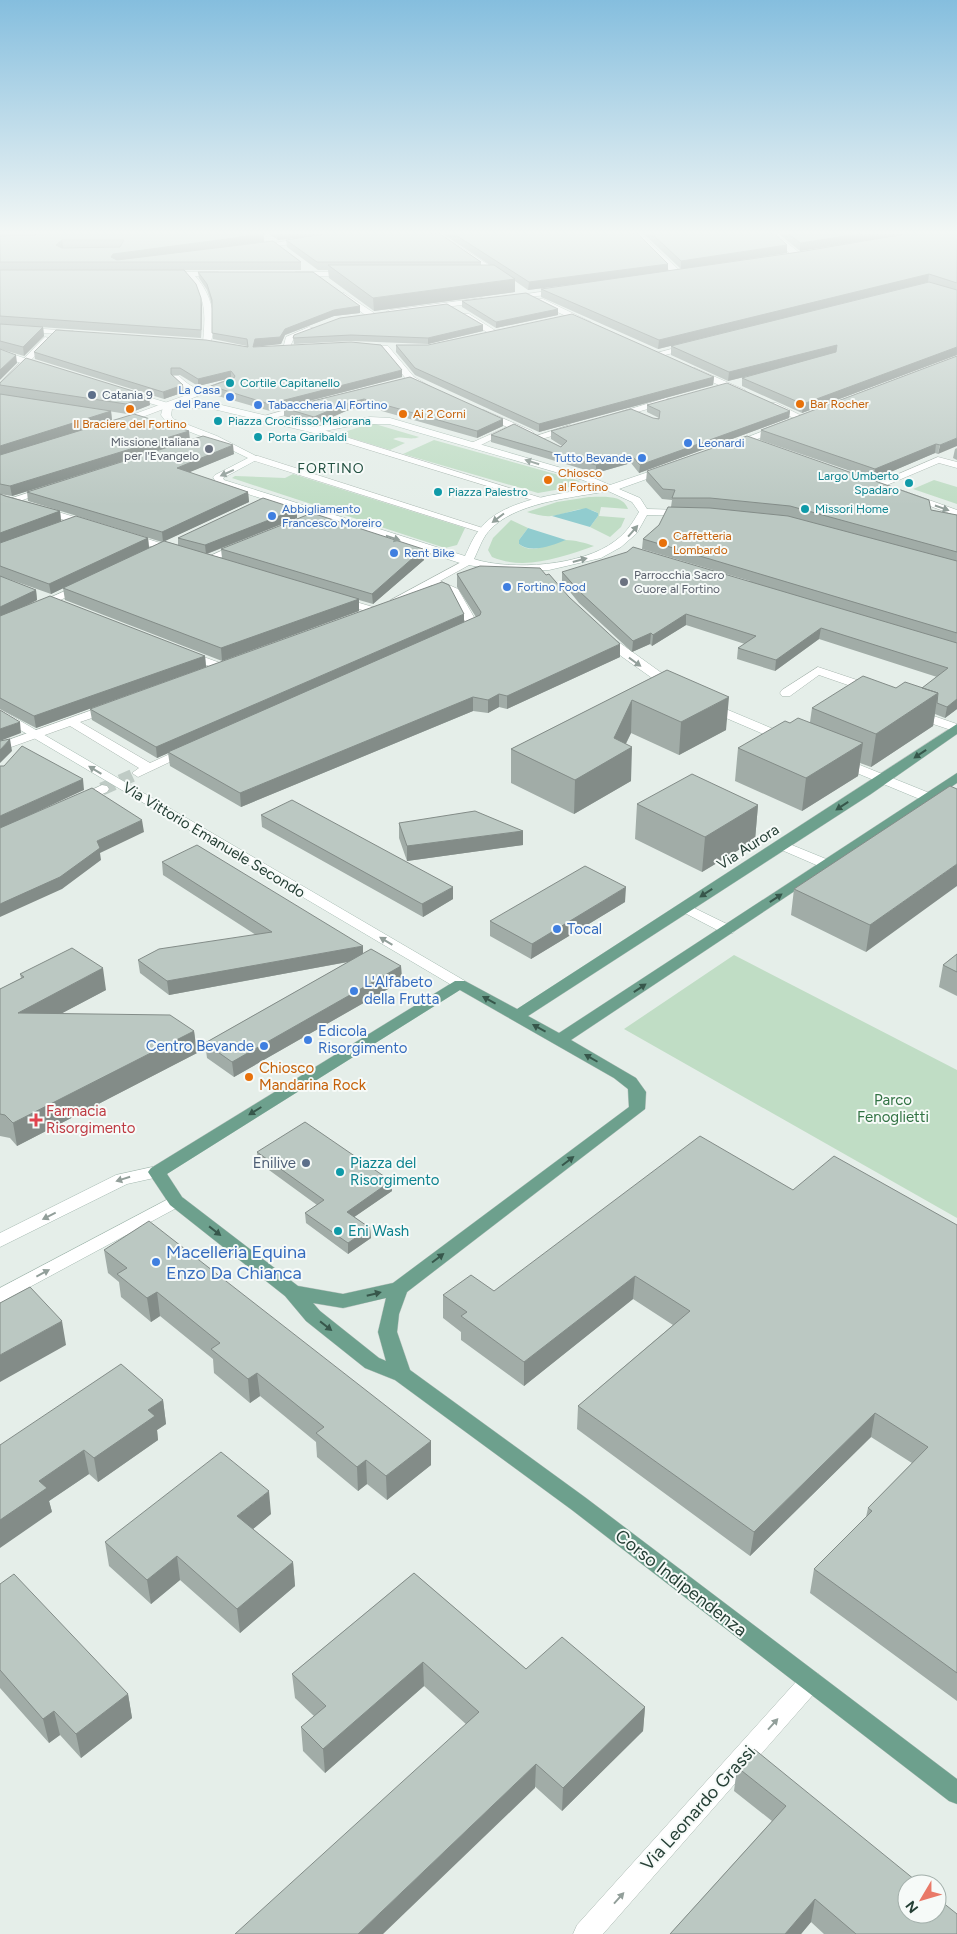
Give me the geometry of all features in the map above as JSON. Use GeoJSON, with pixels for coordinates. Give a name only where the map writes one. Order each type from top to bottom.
{"type":"FeatureCollection","features":[{"type":"Feature","properties":{"kind":"main road","name":"Via Aurora"},"geometry":{"type":"LineString","coordinates":[[517,1016],[956,730]]}},
{"type":"Feature","properties":{"kind":"main road"},"geometry":{"type":"LineString","coordinates":[[560,1040],[957,777]]}},
{"type":"Feature","properties":{"kind":"main road"},"geometry":{"type":"LineString","coordinates":[[460,984],[517,1016],[620,1074],[634,1085],[640,1096],[637,1109],[399,1288],[343,1301],[324,1299],[292,1291],[176,1201],[157,1172],[460,984]]}},
{"type":"Feature","properties":{"kind":"main road"},"geometry":{"type":"LineString","coordinates":[[399,1288],[387,1320],[386,1337],[402,1375]]}},
{"type":"Feature","properties":{"kind":"main road","name":"Corso Indipendenza"},"geometry":{"type":"LineString","coordinates":[[292,1291],[313,1316],[372,1363],[402,1375],[579,1504],[957,1794]]}},
{"type":"Feature","properties":{"kind":"street"},"geometry":{"type":"LineString","coordinates":[[197,342],[211,344],[210,324]]}},
{"type":"Feature","properties":{"kind":"street"},"geometry":{"type":"LineString","coordinates":[[480,324],[495,333]]}},
{"type":"Feature","properties":{"kind":"street"},"geometry":{"type":"LineString","coordinates":[[592,324],[598,327]]}},
{"type":"Feature","properties":{"kind":"street"},"geometry":{"type":"LineString","coordinates":[[286,348],[289,339],[322,326]]}},
{"type":"Feature","properties":{"kind":"street"},"geometry":{"type":"LineString","coordinates":[[0,328],[83,334]]}},
{"type":"Feature","properties":{"kind":"street"},"geometry":{"type":"LineString","coordinates":[[485,335],[505,331]]}},
{"type":"Feature","properties":{"kind":"street"},"geometry":{"type":"LineString","coordinates":[[0,388],[54,332]]}},
{"type":"Feature","properties":{"kind":"street"},"geometry":{"type":"LineString","coordinates":[[702,342],[653,352],[753,396]]}},
{"type":"Feature","properties":{"kind":"street"},"geometry":{"type":"LineString","coordinates":[[351,345],[395,348]]}},
{"type":"Feature","properties":{"kind":"street"},"geometry":{"type":"LineString","coordinates":[[385,348],[411,379],[437,391]]}},
{"type":"Feature","properties":{"kind":"street"},"geometry":{"type":"LineString","coordinates":[[0,354],[54,371]]}},
{"type":"Feature","properties":{"kind":"street"},"geometry":{"type":"LineString","coordinates":[[176,378],[186,388],[201,393]]}},
{"type":"Feature","properties":{"kind":"street"},"geometry":{"type":"LineString","coordinates":[[401,382],[411,379]]}},
{"type":"Feature","properties":{"kind":"street"},"geometry":{"type":"LineString","coordinates":[[707,390],[745,380]]}},
{"type":"Feature","properties":{"kind":"street"},"geometry":{"type":"LineString","coordinates":[[112,420],[131,419],[230,383]]}},
{"type":"Feature","properties":{"kind":"street"},"geometry":{"type":"LineString","coordinates":[[119,391],[168,406],[210,405],[314,430],[543,500]]}},
{"type":"Feature","properties":{"kind":"street"},"geometry":{"type":"LineString","coordinates":[[603,419],[679,398]]}},
{"type":"Feature","properties":{"kind":"street"},"geometry":{"type":"LineString","coordinates":[[728,447],[807,417],[762,400]]}},
{"type":"Feature","properties":{"kind":"street"},"geometry":{"type":"LineString","coordinates":[[262,418],[316,404]]}},
{"type":"Feature","properties":{"kind":"street"},"geometry":{"type":"LineString","coordinates":[[168,406],[166,415],[170,421],[214,438],[255,458],[484,530]]}},
{"type":"Feature","properties":{"kind":"street"},"geometry":{"type":"LineString","coordinates":[[471,407],[538,437],[552,446]]}},
{"type":"Feature","properties":{"kind":"street"},"geometry":{"type":"LineString","coordinates":[[631,411],[648,418]]}},
{"type":"Feature","properties":{"kind":"street"},"geometry":{"type":"LineString","coordinates":[[314,430],[327,429],[360,420],[380,419],[586,478],[636,500],[644,512]]}},
{"type":"Feature","properties":{"kind":"street"},"geometry":{"type":"LineString","coordinates":[[474,445],[514,426]]}},
{"type":"Feature","properties":{"kind":"street"},"geometry":{"type":"LineString","coordinates":[[538,437],[575,426]]}},
{"type":"Feature","properties":{"kind":"street"},"geometry":{"type":"LineString","coordinates":[[199,443],[214,438]]}},
{"type":"Feature","properties":{"kind":"street"},"geometry":{"type":"LineString","coordinates":[[746,440],[764,447]]}},
{"type":"Feature","properties":{"kind":"street"},"geometry":{"type":"LineString","coordinates":[[878,485],[954,452]]}},
{"type":"Feature","properties":{"kind":"street"},"geometry":{"type":"LineString","coordinates":[[255,458],[218,477],[220,482],[467,562],[499,568],[542,568],[621,548],[633,533],[644,512]]}},
{"type":"Feature","properties":{"kind":"street"},"geometry":{"type":"LineString","coordinates":[[938,460],[957,465]]}},
{"type":"Feature","properties":{"kind":"street"},"geometry":{"type":"LineString","coordinates":[[358,618],[433,582],[467,562],[484,530],[505,513],[543,500],[612,488],[674,466]]}},
{"type":"Feature","properties":{"kind":"street"},"geometry":{"type":"LineString","coordinates":[[866,481],[957,513]]}},
{"type":"Feature","properties":{"kind":"street"},"geometry":{"type":"LineString","coordinates":[[0,505],[56,487]]}},
{"type":"Feature","properties":{"kind":"street"},"geometry":{"type":"LineString","coordinates":[[0,498],[95,526]]}},
{"type":"Feature","properties":{"kind":"street"},"geometry":{"type":"LineString","coordinates":[[256,504],[269,498]]}},
{"type":"Feature","properties":{"kind":"street"},"geometry":{"type":"LineString","coordinates":[[644,512],[692,513]]}},
{"type":"Feature","properties":{"kind":"street"},"geometry":{"type":"LineString","coordinates":[[305,520],[318,515]]}},
{"type":"Feature","properties":{"kind":"street"},"geometry":{"type":"LineString","coordinates":[[60,527],[77,521]]}},
{"type":"Feature","properties":{"kind":"street"},"geometry":{"type":"LineString","coordinates":[[121,534],[225,565]]}},
{"type":"Feature","properties":{"kind":"street"},"geometry":{"type":"LineString","coordinates":[[148,556],[182,540]]}},
{"type":"Feature","properties":{"kind":"street"},"geometry":{"type":"LineString","coordinates":[[198,557],[251,542]]}},
{"type":"Feature","properties":{"kind":"street"},"geometry":{"type":"LineString","coordinates":[[542,568],[551,578]]}},
{"type":"Feature","properties":{"kind":"street"},"geometry":{"type":"LineString","coordinates":[[0,624],[95,580]]}},
{"type":"Feature","properties":{"kind":"street"},"geometry":{"type":"LineString","coordinates":[[433,582],[454,591],[473,626],[446,637]]}},
{"type":"Feature","properties":{"kind":"street"},"geometry":{"type":"LineString","coordinates":[[34,594],[69,607]]}},
{"type":"Feature","properties":{"kind":"street"},"geometry":{"type":"LineString","coordinates":[[329,597],[376,611]]}},
{"type":"Feature","properties":{"kind":"street"},"geometry":{"type":"LineString","coordinates":[[600,630],[625,654],[665,683],[681,691]]}},
{"type":"Feature","properties":{"kind":"street"},"geometry":{"type":"LineString","coordinates":[[177,650],[226,666],[203,674]]}},
{"type":"Feature","properties":{"kind":"street"},"geometry":{"type":"LineString","coordinates":[[786,692],[818,671],[882,693]]}},
{"type":"Feature","properties":{"kind":"street"},"geometry":{"type":"LineString","coordinates":[[696,700],[802,746]]}},
{"type":"Feature","properties":{"kind":"street"},"geometry":{"type":"LineString","coordinates":[[0,747],[118,705]]}},
{"type":"Feature","properties":{"kind":"street"},"geometry":{"type":"LineString","coordinates":[[902,709],[956,730]]}},
{"type":"Feature","properties":{"kind":"street","name":"Via Vittorio Emanuele Secondo"},"geometry":{"type":"LineString","coordinates":[[0,713],[460,984]]}},
{"type":"Feature","properties":{"kind":"street"},"geometry":{"type":"LineString","coordinates":[[71,722],[144,770],[194,748]]}},
{"type":"Feature","properties":{"kind":"street"},"geometry":{"type":"LineString","coordinates":[[18,754],[36,735]]}},
{"type":"Feature","properties":{"kind":"street"},"geometry":{"type":"LineString","coordinates":[[829,757],[944,805]]}},
{"type":"Feature","properties":{"kind":"street"},"geometry":{"type":"LineString","coordinates":[[62,808],[102,789]]}},
{"type":"Feature","properties":{"kind":"street"},"geometry":{"type":"LineString","coordinates":[[782,845],[826,864]]}},
{"type":"Feature","properties":{"kind":"street"},"geometry":{"type":"LineString","coordinates":[[684,907],[728,930]]}},
{"type":"Feature","properties":{"kind":"street"},"geometry":{"type":"LineString","coordinates":[[0,1241],[122,1179],[157,1172]]}},
{"type":"Feature","properties":{"kind":"street"},"geometry":{"type":"LineString","coordinates":[[0,1296],[176,1201]]}},
{"type":"Feature","properties":{"kind":"street","name":"Via Leonardo Grassi"},"geometry":{"type":"LineString","coordinates":[[586,1934],[811,1681]]}},
{"type":"Feature","properties":{"kind":"green space"},"geometry":{"type":"Polygon","coordinates":[[[369,424],[375,424],[419,437],[393,439],[405,443],[390,450],[338,434],[369,424]]]}},
{"type":"Feature","properties":{"kind":"green space"},"geometry":{"type":"Polygon","coordinates":[[[434,440],[580,481],[567,488],[538,493],[403,454],[434,440]]]}},
{"type":"Feature","properties":{"kind":"green space"},"geometry":{"type":"Polygon","coordinates":[[[293,474],[465,528],[457,545],[445,548],[232,478],[235,476],[285,478],[293,474]]]}},
{"type":"Feature","properties":{"kind":"green space"},"geometry":{"type":"Polygon","coordinates":[[[934,480],[957,487],[957,504],[913,489],[934,480]]]}},
{"type":"Feature","properties":{"kind":"green space"},"geometry":{"type":"Polygon","coordinates":[[[589,497],[612,497],[622,501],[628,509],[601,507],[599,516],[625,518],[621,527],[610,537],[590,527],[598,516],[598,513],[592,510],[580,509],[548,516],[527,512],[557,502],[589,497]]]}},
{"type":"Feature","properties":{"kind":"green space"},"geometry":{"type":"Polygon","coordinates":[[[511,520],[528,528],[519,540],[519,544],[530,549],[566,540],[594,546],[556,558],[530,563],[517,563],[492,557],[488,550],[493,538],[511,520]]]}},
{"type":"Feature","properties":{"kind":"green space","name":"Parco Fenoglietti"},"geometry":{"type":"Polygon","coordinates":[[[734,955],[957,1070],[957,1218],[624,1029],[734,955]]]}},
{"type":"Feature","properties":{"kind":"water"},"geometry":{"type":"Polygon","coordinates":[[[586,508],[598,513],[590,527],[552,516],[586,508]]]}},
{"type":"Feature","properties":{"kind":"water"},"geometry":{"type":"Polygon","coordinates":[[[528,528],[566,540],[542,548],[524,547],[519,544],[519,540],[528,528]]]}},
{"type":"Feature","properties":{"kind":"building"},"geometry":{"type":"Polygon","coordinates":[[[0,324],[43,327],[23,347],[0,341],[0,324]]]}},
{"type":"Feature","properties":{"kind":"building"},"geometry":{"type":"Polygon","coordinates":[[[118,324],[201,324],[201,330],[118,324]]]}},
{"type":"Feature","properties":{"kind":"building"},"geometry":{"type":"Polygon","coordinates":[[[212,324],[297,324],[285,329],[280,337],[255,339],[253,347],[351,342],[381,345],[402,370],[269,404],[211,386],[234,378],[235,376],[231,371],[198,379],[180,368],[171,368],[171,374],[183,385],[163,392],[34,352],[56,330],[206,340],[248,347],[247,339],[212,333],[212,324]]]}},
{"type":"Feature","properties":{"kind":"building"},"geometry":{"type":"Polygon","coordinates":[[[323,324],[483,325],[428,338],[351,335],[293,338],[294,335],[323,324]]]}},
{"type":"Feature","properties":{"kind":"building"},"geometry":{"type":"Polygon","coordinates":[[[524,324],[595,324],[714,377],[539,424],[415,368],[396,345],[428,345],[524,324]]]}},
{"type":"Feature","properties":{"kind":"building"},"geometry":{"type":"Polygon","coordinates":[[[623,324],[723,324],[659,340],[623,324]]]}},
{"type":"Feature","properties":{"kind":"building"},"geometry":{"type":"Polygon","coordinates":[[[759,324],[957,324],[957,347],[803,404],[742,378],[836,352],[837,345],[729,372],[671,346],[759,324]]]}},
{"type":"Feature","properties":{"kind":"building"},"geometry":{"type":"Polygon","coordinates":[[[0,349],[16,355],[0,370],[0,349]]]}},
{"type":"Feature","properties":{"kind":"building"},"geometry":{"type":"Polygon","coordinates":[[[957,356],[957,438],[940,445],[936,444],[875,469],[761,430],[957,356]]]}},
{"type":"Feature","properties":{"kind":"building"},"geometry":{"type":"Polygon","coordinates":[[[26,358],[149,396],[126,404],[0,385],[26,358]]]}},
{"type":"Feature","properties":{"kind":"building"},"geometry":{"type":"Polygon","coordinates":[[[410,377],[503,419],[477,431],[364,399],[345,404],[314,417],[284,408],[410,377]]]}},
{"type":"Feature","properties":{"kind":"building"},"geometry":{"type":"Polygon","coordinates":[[[727,383],[790,411],[640,465],[632,456],[596,465],[491,435],[514,424],[561,447],[567,441],[551,431],[631,409],[659,419],[660,411],[647,405],[727,383]]]}},
{"type":"Feature","properties":{"kind":"building"},"geometry":{"type":"Polygon","coordinates":[[[0,394],[111,411],[0,446],[0,394]]]}},
{"type":"Feature","properties":{"kind":"building"},"geometry":{"type":"Polygon","coordinates":[[[134,414],[189,431],[10,486],[0,484],[0,455],[134,414]]]}},
{"type":"Feature","properties":{"kind":"building"},"geometry":{"type":"Polygon","coordinates":[[[203,436],[233,445],[177,468],[248,492],[162,532],[27,492],[203,436]]]}},
{"type":"Feature","properties":{"kind":"building"},"geometry":{"type":"Polygon","coordinates":[[[747,436],[929,500],[931,510],[957,515],[957,552],[790,506],[710,498],[672,498],[675,490],[663,489],[647,471],[747,436]]]}},
{"type":"Feature","properties":{"kind":"building"},"geometry":{"type":"Polygon","coordinates":[[[0,494],[5,496],[60,511],[0,533],[0,494]]]}},
{"type":"Feature","properties":{"kind":"building"},"geometry":{"type":"Polygon","coordinates":[[[263,498],[297,509],[205,545],[178,538],[263,498]]]}},
{"type":"Feature","properties":{"kind":"building"},"geometry":{"type":"Polygon","coordinates":[[[668,507],[710,508],[788,516],[957,561],[957,633],[643,539],[659,525],[668,507]]]}},
{"type":"Feature","properties":{"kind":"building"},"geometry":{"type":"Polygon","coordinates":[[[312,513],[423,549],[372,594],[221,549],[312,513]]]}},
{"type":"Feature","properties":{"kind":"building"},"geometry":{"type":"Polygon","coordinates":[[[76,516],[148,538],[49,584],[0,566],[0,543],[76,516]]]}},
{"type":"Feature","properties":{"kind":"building"},"geometry":{"type":"Polygon","coordinates":[[[164,541],[359,599],[221,648],[63,588],[164,541]]]}},
{"type":"Feature","properties":{"kind":"building"},"geometry":{"type":"Polygon","coordinates":[[[633,547],[957,643],[957,699],[947,707],[937,703],[938,693],[922,688],[948,668],[821,628],[776,660],[738,648],[756,636],[686,614],[653,635],[651,633],[633,641],[580,592],[562,572],[627,552],[633,547]]]}},
{"type":"Feature","properties":{"kind":"building"},"geometry":{"type":"Polygon","coordinates":[[[480,566],[540,568],[546,575],[549,574],[569,597],[620,644],[507,696],[499,694],[488,700],[473,697],[240,793],[168,752],[480,615],[481,612],[457,574],[480,566]]]}},
{"type":"Feature","properties":{"kind":"building"},"geometry":{"type":"Polygon","coordinates":[[[0,576],[36,590],[0,607],[0,576]]]}},
{"type":"Feature","properties":{"kind":"building"},"geometry":{"type":"Polygon","coordinates":[[[442,582],[449,585],[464,614],[156,747],[90,709],[442,582]]]}},
{"type":"Feature","properties":{"kind":"building"},"geometry":{"type":"Polygon","coordinates":[[[50,596],[205,656],[34,716],[0,698],[0,616],[50,596]]]}},
{"type":"Feature","properties":{"kind":"building"},"geometry":{"type":"Polygon","coordinates":[[[667,670],[729,697],[681,722],[632,700],[614,738],[632,747],[575,780],[511,749],[667,670]]]}},
{"type":"Feature","properties":{"kind":"building"},"geometry":{"type":"Polygon","coordinates":[[[863,676],[896,688],[905,682],[938,693],[876,734],[812,708],[863,676]]]}},
{"type":"Feature","properties":{"kind":"building"},"geometry":{"type":"Polygon","coordinates":[[[0,710],[20,722],[0,729],[0,710]]]}},
{"type":"Feature","properties":{"kind":"building"},"geometry":{"type":"Polygon","coordinates":[[[798,718],[863,743],[806,778],[738,748],[785,721],[790,723],[798,718]]]}},
{"type":"Feature","properties":{"kind":"building"},"geometry":{"type":"Polygon","coordinates":[[[10,739],[0,750],[0,741],[10,739]]]}},
{"type":"Feature","properties":{"kind":"building"},"geometry":{"type":"Polygon","coordinates":[[[22,746],[83,779],[0,816],[0,766],[4,766],[22,746]]]}},
{"type":"Feature","properties":{"kind":"building"},"geometry":{"type":"Polygon","coordinates":[[[692,774],[758,805],[705,837],[637,804],[692,774]]]}},
{"type":"Feature","properties":{"kind":"building"},"geometry":{"type":"Polygon","coordinates":[[[950,786],[957,789],[957,864],[870,925],[794,889],[950,786]]]}},
{"type":"Feature","properties":{"kind":"building"},"geometry":{"type":"Polygon","coordinates":[[[92,788],[142,820],[97,841],[100,848],[60,877],[0,904],[0,828],[92,788]]]}},
{"type":"Feature","properties":{"kind":"building"},"geometry":{"type":"Polygon","coordinates":[[[292,800],[453,887],[422,904],[261,815],[292,800]]]}},
{"type":"Feature","properties":{"kind":"building"},"geometry":{"type":"Polygon","coordinates":[[[475,811],[523,831],[407,846],[399,823],[475,811]]]}},
{"type":"Feature","properties":{"kind":"building"},"geometry":{"type":"Polygon","coordinates":[[[197,845],[363,946],[167,981],[138,960],[159,949],[272,932],[162,862],[197,845]]]}},
{"type":"Feature","properties":{"kind":"building"},"geometry":{"type":"Polygon","coordinates":[[[585,866],[626,887],[532,944],[490,921],[585,866]]]}},
{"type":"Feature","properties":{"kind":"building"},"geometry":{"type":"Polygon","coordinates":[[[72,948],[103,968],[18,1013],[170,1015],[194,1031],[13,1123],[5,1115],[0,1114],[0,989],[24,977],[20,974],[72,948]]]}},
{"type":"Feature","properties":{"kind":"building"},"geometry":{"type":"Polygon","coordinates":[[[371,949],[401,966],[232,1062],[205,1043],[371,949]]]}},
{"type":"Feature","properties":{"kind":"building"},"geometry":{"type":"Polygon","coordinates":[[[957,954],[957,972],[943,965],[957,954]]]}},
{"type":"Feature","properties":{"kind":"building"},"geometry":{"type":"Polygon","coordinates":[[[305,1122],[391,1181],[347,1212],[370,1228],[348,1243],[305,1213],[324,1200],[257,1152],[305,1122]]]}},
{"type":"Feature","properties":{"kind":"building"},"geometry":{"type":"Polygon","coordinates":[[[700,1136],[793,1190],[834,1156],[957,1225],[957,1673],[814,1569],[872,1511],[868,1508],[928,1447],[875,1413],[754,1532],[578,1406],[690,1311],[635,1276],[524,1362],[461,1316],[467,1312],[443,1295],[471,1275],[494,1291],[700,1136]]]}},
{"type":"Feature","properties":{"kind":"building"},"geometry":{"type":"Polygon","coordinates":[[[149,1221],[431,1441],[386,1476],[366,1460],[357,1467],[316,1433],[324,1427],[257,1373],[248,1379],[211,1349],[220,1343],[157,1292],[147,1298],[117,1274],[127,1268],[104,1250],[149,1221]]]}},
{"type":"Feature","properties":{"kind":"building"},"geometry":{"type":"Polygon","coordinates":[[[30,1287],[62,1321],[0,1355],[0,1303],[30,1287]]]}},
{"type":"Feature","properties":{"kind":"building"},"geometry":{"type":"Polygon","coordinates":[[[121,1364],[163,1400],[148,1410],[155,1416],[94,1458],[84,1450],[39,1481],[47,1488],[0,1520],[0,1445],[121,1364]]]}},
{"type":"Feature","properties":{"kind":"building"},"geometry":{"type":"Polygon","coordinates":[[[221,1452],[269,1491],[237,1516],[293,1562],[237,1609],[177,1556],[147,1580],[105,1542],[221,1452]]]}},
{"type":"Feature","properties":{"kind":"building"},"geometry":{"type":"Polygon","coordinates":[[[414,1573],[526,1669],[562,1637],[645,1707],[563,1788],[536,1764],[358,1934],[235,1934],[479,1712],[423,1662],[323,1749],[301,1727],[326,1706],[292,1674],[414,1573]]]}},
{"type":"Feature","properties":{"kind":"building"},"geometry":{"type":"Polygon","coordinates":[[[14,1574],[128,1694],[76,1734],[54,1711],[43,1719],[0,1670],[0,1584],[14,1574]]]}},
{"type":"Feature","properties":{"kind":"building"},"geometry":{"type":"Polygon","coordinates":[[[754,1749],[908,1874],[897,1874],[897,1924],[947,1924],[947,1906],[957,1914],[957,1934],[856,1934],[815,1899],[785,1934],[670,1934],[786,1806],[737,1767],[754,1749]]]}},
{"type":"Feature","properties":{"kind":"tunnel"},"geometry":{"type":"LineString","coordinates":[[102,789],[138,773]]}},
{"type":"Feature","properties":{"kind":"place","name":"Cortile Capitanello"},"geometry":{"type":"Point","coordinates":[230,383]}},
{"type":"Feature","properties":{"kind":"place","name":"Catania 9"},"geometry":{"type":"Point","coordinates":[92,395]}},
{"type":"Feature","properties":{"kind":"place","name":"La Casa del Pane"},"geometry":{"type":"Point","coordinates":[230,397]}},
{"type":"Feature","properties":{"kind":"place","name":"Bar Rocher"},"geometry":{"type":"Point","coordinates":[800,404]}},
{"type":"Feature","properties":{"kind":"place","name":"Tabaccheria Al Fortino"},"geometry":{"type":"Point","coordinates":[258,405]}},
{"type":"Feature","properties":{"kind":"place","name":"Il Braciere del Fortino"},"geometry":{"type":"Point","coordinates":[130,409]}},
{"type":"Feature","properties":{"kind":"place","name":"Ai 2 Corni"},"geometry":{"type":"Point","coordinates":[403,414]}},
{"type":"Feature","properties":{"kind":"place","name":"Piazza Crocifisso Maiorana"},"geometry":{"type":"Point","coordinates":[218,421]}},
{"type":"Feature","properties":{"kind":"place","name":"Porta Garibaldi"},"geometry":{"type":"Point","coordinates":[258,437]}},
{"type":"Feature","properties":{"kind":"place","name":"Leonardi"},"geometry":{"type":"Point","coordinates":[688,443]}},
{"type":"Feature","properties":{"kind":"place","name":"Missione Italiana per l'Evangelo"},"geometry":{"type":"Point","coordinates":[209,449]}},
{"type":"Feature","properties":{"kind":"place","name":"Tutto Bevande"},"geometry":{"type":"Point","coordinates":[642,458]}},
{"type":"Feature","properties":{"kind":"place","name":"Chiosco al Fortino"},"geometry":{"type":"Point","coordinates":[548,480]}},
{"type":"Feature","properties":{"kind":"place","name":"Largo Umberto Spadaro"},"geometry":{"type":"Point","coordinates":[909,483]}},
{"type":"Feature","properties":{"kind":"place","name":"Piazza Palestro"},"geometry":{"type":"Point","coordinates":[438,492]}},
{"type":"Feature","properties":{"kind":"place","name":"Missori Home"},"geometry":{"type":"Point","coordinates":[805,509]}},
{"type":"Feature","properties":{"kind":"place","name":"Abbigliamento Francesco Moreiro"},"geometry":{"type":"Point","coordinates":[272,516]}},
{"type":"Feature","properties":{"kind":"place","name":"Caffetteria Lombardo"},"geometry":{"type":"Point","coordinates":[663,543]}},
{"type":"Feature","properties":{"kind":"place","name":"Rent Bike"},"geometry":{"type":"Point","coordinates":[394,553]}},
{"type":"Feature","properties":{"kind":"place","name":"Parrocchia Sacro Cuore al Fortino"},"geometry":{"type":"Point","coordinates":[624,582]}},
{"type":"Feature","properties":{"kind":"place","name":"Fortino Food"},"geometry":{"type":"Point","coordinates":[507,587]}},
{"type":"Feature","properties":{"kind":"place","name":"Tocal"},"geometry":{"type":"Point","coordinates":[557,929]}},
{"type":"Feature","properties":{"kind":"place","name":"L'Alfabeto della Frutta"},"geometry":{"type":"Point","coordinates":[354,991]}},
{"type":"Feature","properties":{"kind":"place","name":"Edicola Risorgimento"},"geometry":{"type":"Point","coordinates":[308,1040]}},
{"type":"Feature","properties":{"kind":"place","name":"Centro Bevande"},"geometry":{"type":"Point","coordinates":[264,1046]}},
{"type":"Feature","properties":{"kind":"place","name":"Chiosco Mandarina Rock"},"geometry":{"type":"Point","coordinates":[249,1077]}},
{"type":"Feature","properties":{"kind":"place","name":"Farmacia Risorgimento"},"geometry":{"type":"Point","coordinates":[36,1120]}},
{"type":"Feature","properties":{"kind":"place","name":"Enilive"},"geometry":{"type":"Point","coordinates":[306,1163]}},
{"type":"Feature","properties":{"kind":"place","name":"Piazza del Risorgimento"},"geometry":{"type":"Point","coordinates":[340,1172]}},
{"type":"Feature","properties":{"kind":"place","name":"Eni Wash"},"geometry":{"type":"Point","coordinates":[338,1231]}},
{"type":"Feature","properties":{"kind":"place","name":"Macelleria Equina Enzo Da Chianca"},"geometry":{"type":"Point","coordinates":[156,1262]}},
{"type":"Feature","properties":{"kind":"district","name":"FORTINO"},"geometry":{"type":"Point","coordinates":[331,468]}}]}
